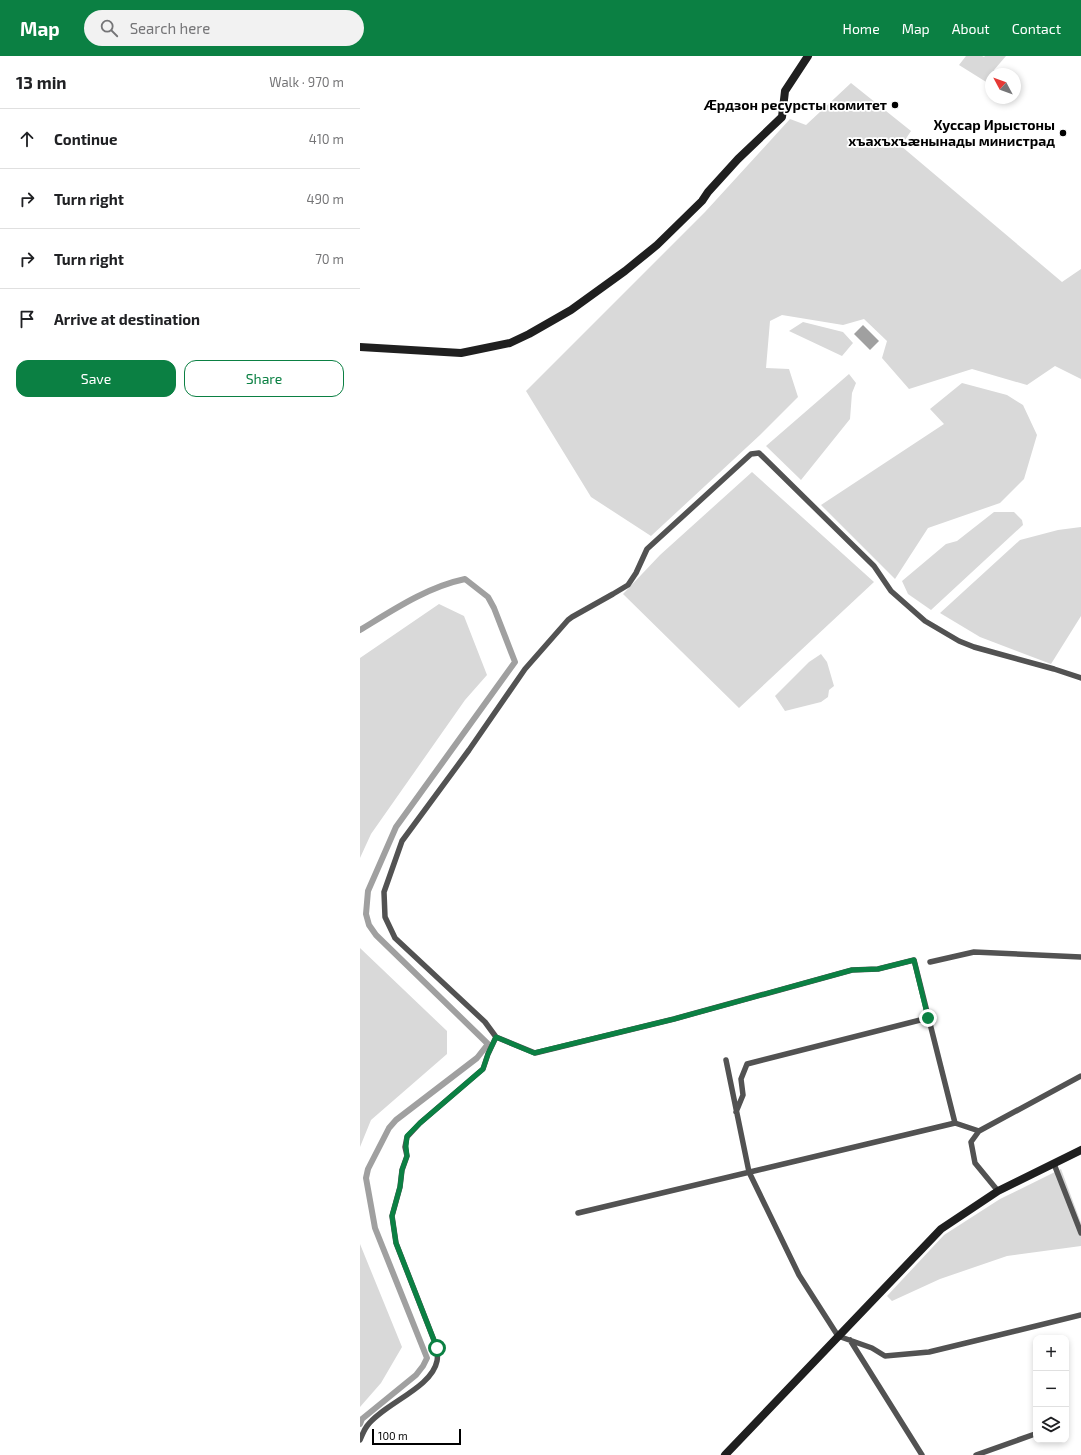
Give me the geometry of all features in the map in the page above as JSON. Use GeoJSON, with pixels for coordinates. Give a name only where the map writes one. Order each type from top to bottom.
{"type":"FeatureCollection","features":[{"type":"Feature","properties":{"kind":"street"},"geometry":{"type":"LineString","coordinates":[[360,347],[461,353],[510,343],[530,334],[571,310],[625,271],[657,245],[702,202],[708,192],[738,159],[782,117],[785,91],[808,56]]}},
{"type":"Feature","properties":{"kind":"street"},"geometry":{"type":"LineString","coordinates":[[955,1122],[914,960],[878,969],[852,970],[674,1019],[534,1053],[496,1037],[485,1022],[395,938],[385,917],[384,892],[402,841],[469,750],[525,669],[568,620],[628,585],[636,573],[647,549],[751,454],[759,453],[769,462],[874,566],[891,591],[925,621],[959,641],[974,647],[1081,678]]}},
{"type":"Feature","properties":{"kind":"street"},"geometry":{"type":"LineString","coordinates":[[930,962],[974,952],[1081,957]]}},
{"type":"Feature","properties":{"kind":"street"},"geometry":{"type":"LineString","coordinates":[[736,1113],[743,1095],[741,1079],[747,1064],[928,1018]]}},
{"type":"Feature","properties":{"kind":"street"},"geometry":{"type":"LineString","coordinates":[[360,1440],[366,1426],[377,1415],[419,1386],[432,1372],[437,1361],[437,1348],[396,1243],[392,1225],[392,1216],[400,1187],[402,1170],[407,1156],[407,1136],[483,1069],[496,1037]]}},
{"type":"Feature","properties":{"kind":"street"},"geometry":{"type":"LineString","coordinates":[[726,1060],[749,1172],[799,1275],[838,1336],[872,1348],[885,1356],[929,1352],[1081,1315]]}},
{"type":"Feature","properties":{"kind":"street"},"geometry":{"type":"LineString","coordinates":[[998,1191],[975,1162],[971,1142],[979,1131],[1081,1076]]}},
{"type":"Feature","properties":{"kind":"street"},"geometry":{"type":"LineString","coordinates":[[578,1213],[955,1122],[979,1131]]}},
{"type":"Feature","properties":{"kind":"street"},"geometry":{"type":"LineString","coordinates":[[726,1455],[941,1229],[998,1191],[1081,1150]]}},
{"type":"Feature","properties":{"kind":"street"},"geometry":{"type":"LineString","coordinates":[[1054,1164],[1081,1233]]}},
{"type":"Feature","properties":{"kind":"street"},"geometry":{"type":"LineString","coordinates":[[850,1340],[922,1455]]}},
{"type":"Feature","properties":{"kind":"street"},"geometry":{"type":"LineString","coordinates":[[976,1455],[1033,1435]]}},
{"type":"Feature","properties":{"kind":"shaded area"},"geometry":{"type":"Polygon","coordinates":[[[966,56],[1006,56],[996,68],[985,68],[985,81],[959,65],[966,56]]]}},
{"type":"Feature","properties":{"kind":"shaded area"},"geometry":{"type":"Polygon","coordinates":[[[851,83],[911,131],[901,146],[1062,282],[1081,269],[1081,379],[1055,366],[1027,385],[972,369],[909,389],[882,358],[887,341],[864,319],[843,325],[782,315],[770,321],[766,368],[789,369],[798,397],[760,435],[651,536],[591,497],[526,391],[705,212],[790,119],[806,125],[851,83]]]}},
{"type":"Feature","properties":{"kind":"shaded area"},"geometry":{"type":"Polygon","coordinates":[[[803,322],[843,332],[853,343],[842,356],[789,331],[803,322]]]}},
{"type":"Feature","properties":{"kind":"shaded area"},"geometry":{"type":"Polygon","coordinates":[[[863,325],[879,341],[870,350],[854,334],[863,325]]]}},
{"type":"Feature","properties":{"kind":"shaded area"},"geometry":{"type":"Polygon","coordinates":[[[849,374],[856,383],[852,393],[850,419],[801,480],[766,446],[849,374]]]}},
{"type":"Feature","properties":{"kind":"shaded area"},"geometry":{"type":"Polygon","coordinates":[[[962,383],[1007,395],[1023,405],[1037,435],[1024,479],[1000,503],[928,528],[895,579],[821,505],[944,424],[930,409],[962,383]]]}},
{"type":"Feature","properties":{"kind":"shaded area"},"geometry":{"type":"Polygon","coordinates":[[[752,472],[874,582],[739,708],[623,594],[660,555],[752,472]]]}},
{"type":"Feature","properties":{"kind":"shaded area"},"geometry":{"type":"Polygon","coordinates":[[[994,512],[1014,512],[1022,520],[1023,525],[931,610],[908,594],[902,581],[946,544],[957,541],[994,512]]]}},
{"type":"Feature","properties":{"kind":"shaded area"},"geometry":{"type":"Polygon","coordinates":[[[1081,527],[1081,616],[1051,664],[980,637],[940,613],[1020,540],[1058,530],[1081,527]]]}},
{"type":"Feature","properties":{"kind":"shaded area"},"geometry":{"type":"Polygon","coordinates":[[[439,604],[464,616],[487,675],[465,700],[371,834],[360,858],[360,658],[439,604]]]}},
{"type":"Feature","properties":{"kind":"shaded area"},"geometry":{"type":"Polygon","coordinates":[[[821,654],[827,662],[834,686],[829,690],[828,697],[821,702],[785,711],[775,696],[809,662],[821,654]]]}},
{"type":"Feature","properties":{"kind":"shaded area"},"geometry":{"type":"Polygon","coordinates":[[[360,948],[447,1031],[447,1054],[371,1120],[360,1147],[360,948]]]}},
{"type":"Feature","properties":{"kind":"shaded area"},"geometry":{"type":"Polygon","coordinates":[[[1061,1169],[1081,1223],[1081,1246],[1007,1256],[940,1279],[892,1301],[887,1296],[944,1235],[1000,1199],[1061,1169]]]}},
{"type":"Feature","properties":{"kind":"shaded area"},"geometry":{"type":"Polygon","coordinates":[[[360,1244],[402,1347],[381,1383],[360,1407],[360,1244]]]}},
{"type":"Feature","properties":{"kind":"waterway"},"geometry":{"type":"LineString","coordinates":[[360,630],[424,593],[465,579],[488,597],[494,608],[515,662],[396,827],[368,891],[366,914],[369,925],[376,935],[488,1044],[477,1058],[396,1120],[389,1128],[368,1169],[366,1178],[375,1228],[427,1358],[416,1375],[362,1419],[360,1424]]}},
{"type":"Feature","properties":{"kind":"place","name":"Æрдзон ресурсты комитет"},"geometry":{"type":"Point","coordinates":[895,105]}},
{"type":"Feature","properties":{"kind":"place","name":"Хуссар Ирыстоны хъахъхъæнынады министрад"},"geometry":{"type":"Point","coordinates":[1063,133]}},
{"type":"Feature","properties":{"kind":"route"},"geometry":{"type":"LineString","coordinates":[[437,1348],[396,1243],[392,1225],[392,1216],[400,1187],[402,1170],[407,1156],[407,1136],[483,1069],[496,1037],[534,1053],[674,1019],[852,970],[878,969],[914,960],[928,1018]]}}]}
